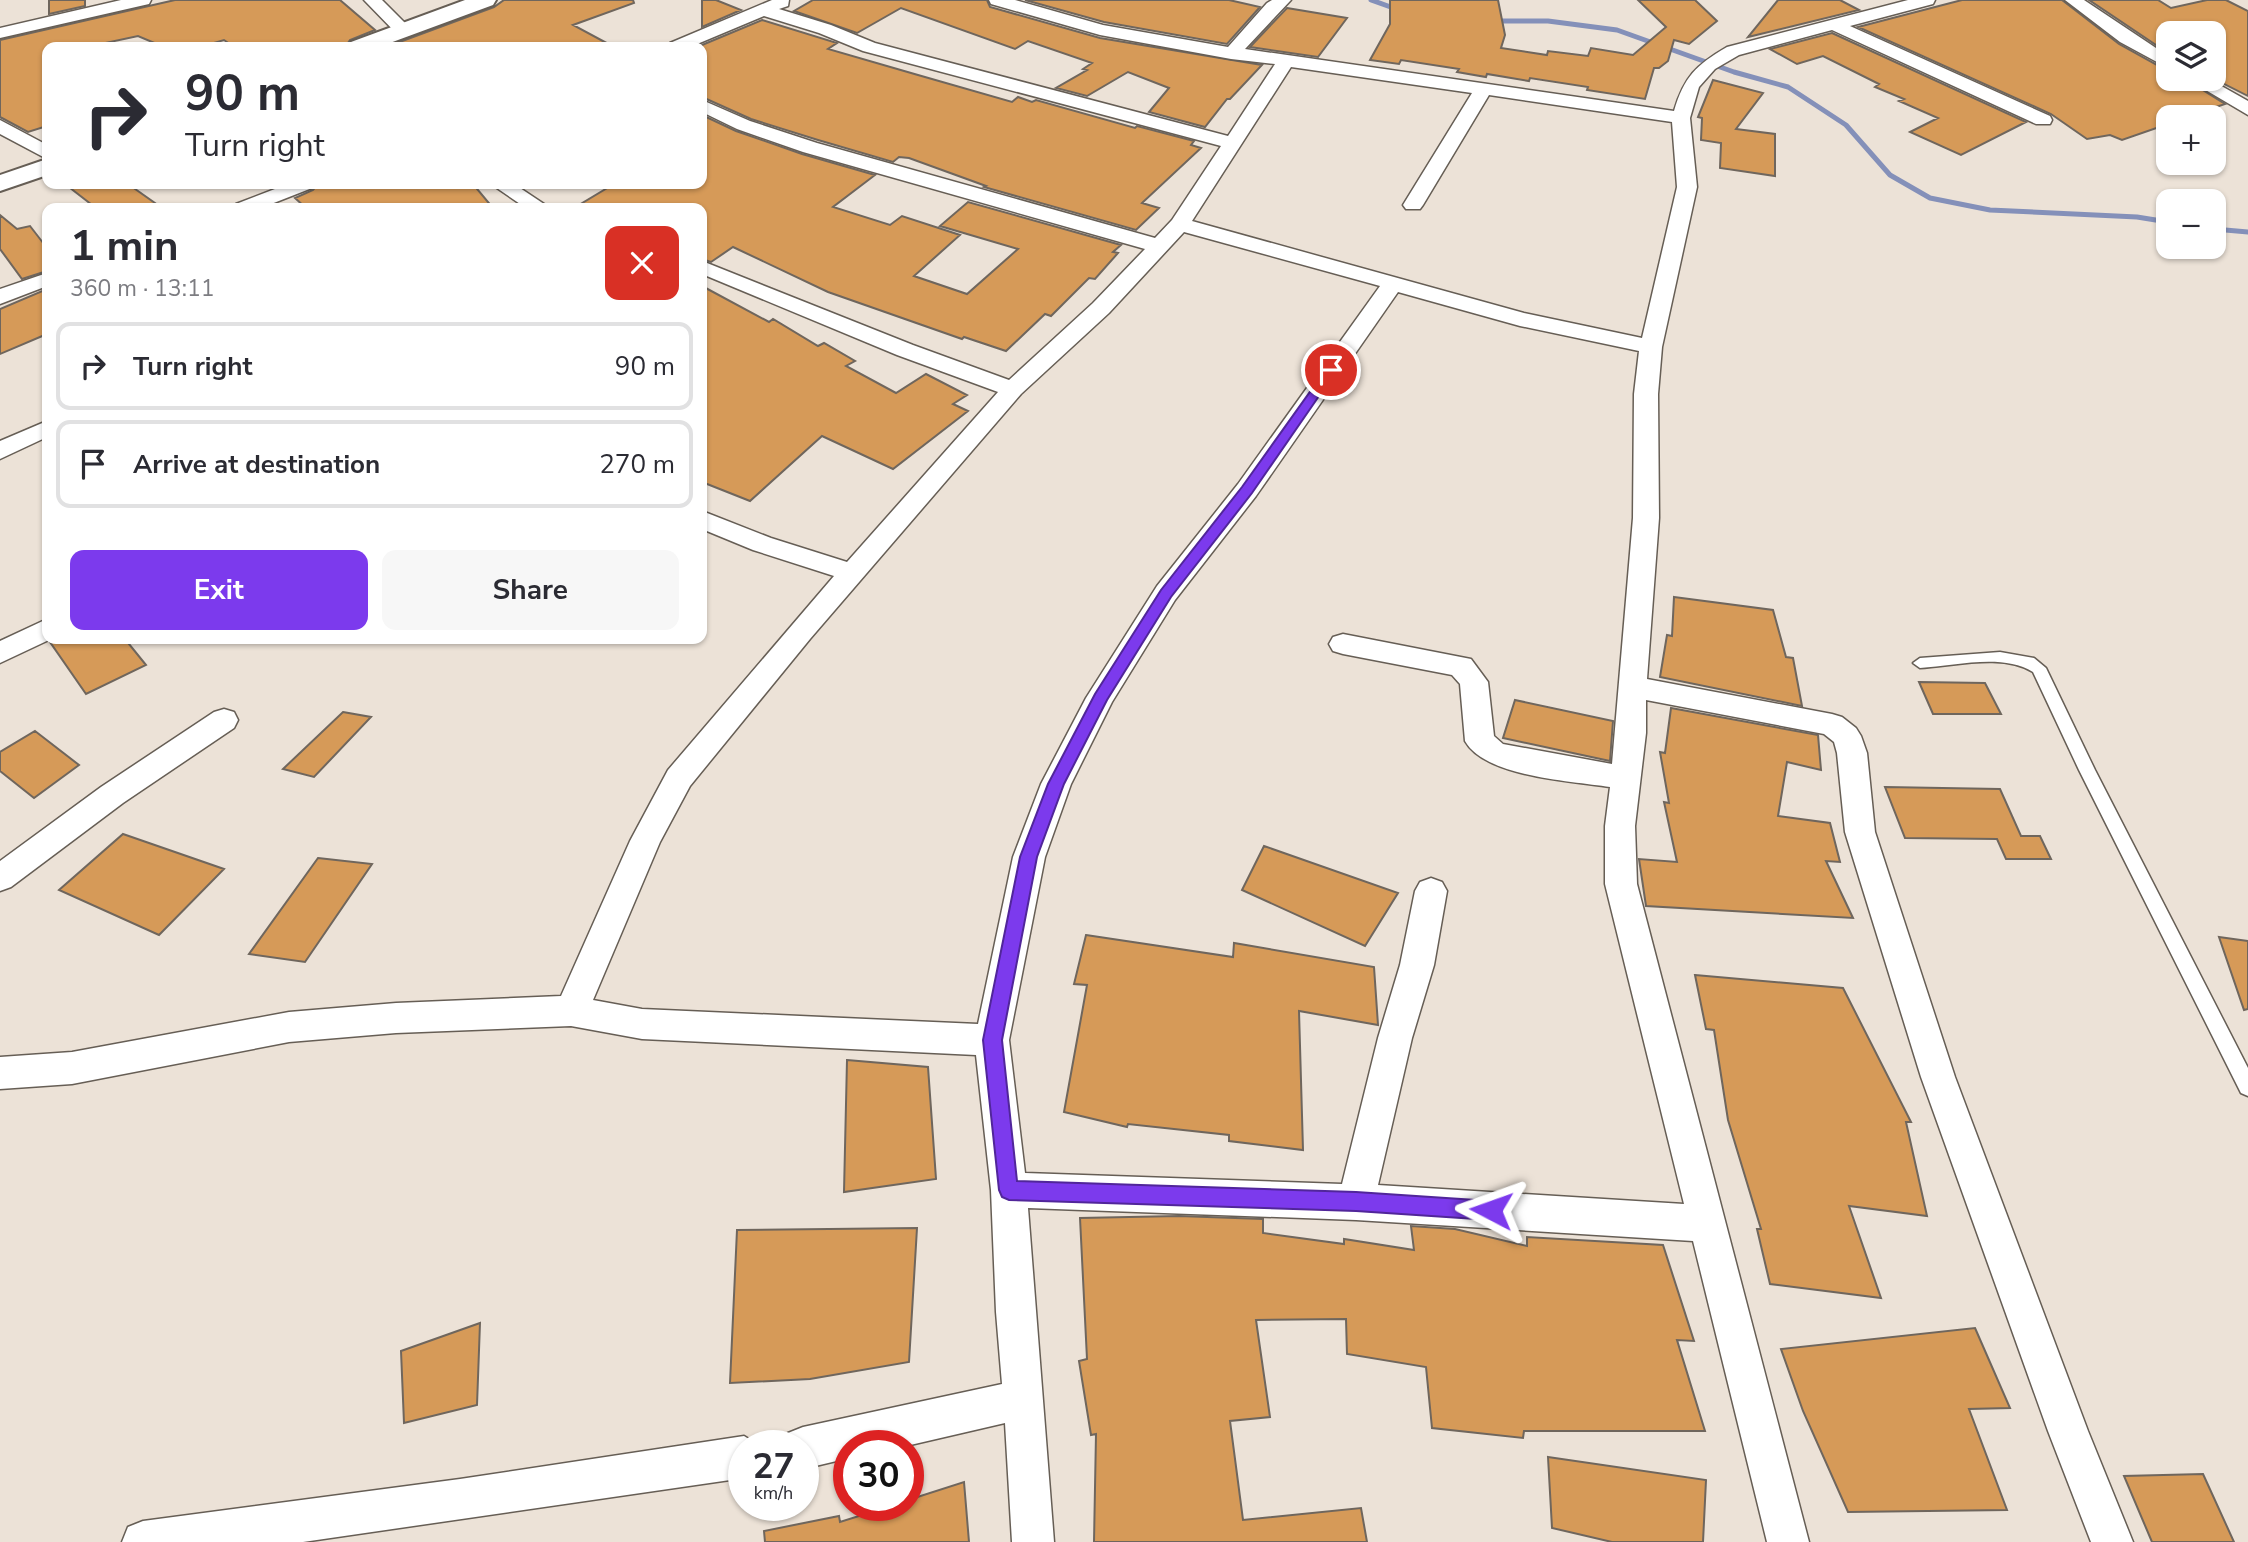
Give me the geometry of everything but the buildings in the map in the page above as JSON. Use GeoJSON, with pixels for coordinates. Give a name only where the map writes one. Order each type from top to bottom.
{"type":"FeatureCollection","features":[{"type":"Feature","properties":{"kind":"street"},"geometry":{"type":"LineString","coordinates":[[0,33],[143,0]]}},
{"type":"Feature","properties":{"kind":"street"},"geometry":{"type":"LineString","coordinates":[[372,0],[404,31]]}},
{"type":"Feature","properties":{"kind":"street"},"geometry":{"type":"LineString","coordinates":[[373,42],[485,0]]}},
{"type":"Feature","properties":{"kind":"street"},"geometry":{"type":"LineString","coordinates":[[689,42],[786,0]]}},
{"type":"Feature","properties":{"kind":"street"},"geometry":{"type":"LineString","coordinates":[[997,0],[1100,30],[1231,54],[1681,118]]}},
{"type":"Feature","properties":{"kind":"street"},"geometry":{"type":"LineString","coordinates":[[1231,54],[1273,7],[1283,0]]}},
{"type":"Feature","properties":{"kind":"street"},"geometry":{"type":"LineString","coordinates":[[1788,1542],[1621,884],[1620,826],[1631,733],[1632,687],[1646,518],[1646,394],[1651,347],[1687,187],[1681,118],[1690,86],[1709,65],[1733,51],[1927,0]]}},
{"type":"Feature","properties":{"kind":"street"},"geometry":{"type":"LineString","coordinates":[[2073,0],[2156,56]]}},
{"type":"Feature","properties":{"kind":"street"},"geometry":{"type":"LineString","coordinates":[[764,10],[891,53],[1232,143]]}},
{"type":"Feature","properties":{"kind":"street"},"geometry":{"type":"LineString","coordinates":[[1832,24],[2043,120]]}},
{"type":"Feature","properties":{"kind":"street"},"geometry":{"type":"LineString","coordinates":[[571,1011],[645,841],[678,778],[1013,389],[1101,309],[1180,224],[1286,61]]}},
{"type":"Feature","properties":{"kind":"street"},"geometry":{"type":"LineString","coordinates":[[1413,205],[1483,90]]}},
{"type":"Feature","properties":{"kind":"street"},"geometry":{"type":"LineString","coordinates":[[2217,91],[2248,109]]}},
{"type":"Feature","properties":{"kind":"street"},"geometry":{"type":"LineString","coordinates":[[707,107],[766,132],[836,155],[976,197],[1159,246]]}},
{"type":"Feature","properties":{"kind":"street"},"geometry":{"type":"LineString","coordinates":[[0,125],[42,150]]}},
{"type":"Feature","properties":{"kind":"street"},"geometry":{"type":"LineString","coordinates":[[0,183],[42,168]]}},
{"type":"Feature","properties":{"kind":"street"},"geometry":{"type":"LineString","coordinates":[[256,203],[292,189]]}},
{"type":"Feature","properties":{"kind":"street"},"geometry":{"type":"LineString","coordinates":[[509,189],[532,203]]}},
{"type":"Feature","properties":{"kind":"street"},"geometry":{"type":"LineString","coordinates":[[1180,224],[1520,319],[1651,347]]}},
{"type":"Feature","properties":{"kind":"street"},"geometry":{"type":"LineString","coordinates":[[707,269],[893,345],[1013,389]]}},
{"type":"Feature","properties":{"kind":"street"},"geometry":{"type":"LineString","coordinates":[[0,297],[42,281]]}},
{"type":"Feature","properties":{"kind":"street"},"geometry":{"type":"LineString","coordinates":[[1033,1542],[1024,1399],[1015,1312],[1009,1190],[992,1040],[1029,857],[1056,784],[1100,698],[1166,593],[1247,490],[1393,283]]}},
{"type":"Feature","properties":{"kind":"street"},"geometry":{"type":"LineString","coordinates":[[0,451],[42,430]]}},
{"type":"Feature","properties":{"kind":"street"},"geometry":{"type":"LineString","coordinates":[[707,521],[762,544],[853,573]]}},
{"type":"Feature","properties":{"kind":"street"},"geometry":{"type":"LineString","coordinates":[[0,653],[42,632]]}},
{"type":"Feature","properties":{"kind":"street"},"geometry":{"type":"LineString","coordinates":[[1343,644],[1461,666],[1474,682],[1480,741],[1493,752],[1517,760],[1626,778]]}},
{"type":"Feature","properties":{"kind":"street"},"geometry":{"type":"LineString","coordinates":[[1632,687],[1832,725],[1846,736],[1852,753],[1860,832],[1938,1077],[2068,1431],[2112,1542]]}},
{"type":"Feature","properties":{"kind":"street"},"geometry":{"type":"LineString","coordinates":[[0,878],[112,795],[224,720]]}},
{"type":"Feature","properties":{"kind":"street"},"geometry":{"type":"LineString","coordinates":[[1356,1202],[1395,1038],[1417,965],[1431,891]]}},
{"type":"Feature","properties":{"kind":"street"},"geometry":{"type":"LineString","coordinates":[[0,1073],[72,1068],[289,1027],[396,1018],[571,1011],[642,1024],[992,1040]]}},
{"type":"Feature","properties":{"kind":"street"},"geometry":{"type":"LineString","coordinates":[[1009,1190],[1356,1202],[1706,1224]]}},
{"type":"Feature","properties":{"kind":"street"},"geometry":{"type":"LineString","coordinates":[[819,1444],[1024,1399]]}},
{"type":"Feature","properties":{"kind":"street"},"geometry":{"type":"LineString","coordinates":[[143,1542],[460,1500],[728,1459]]}},
{"type":"Feature","properties":{"kind":"lane"},"geometry":{"type":"LineString","coordinates":[[1920,663],[2016,657],[2039,668],[2087,770],[2248,1087]]}},
{"type":"Feature","properties":{"kind":"waterway"},"geometry":{"type":"LineString","coordinates":[[1371,0],[1399,10]]}},
{"type":"Feature","properties":{"kind":"waterway"},"geometry":{"type":"LineString","coordinates":[[1493,21],[1548,21],[1617,30],[1734,72],[1788,87],[1846,125],[1890,175],[1930,198],[1990,210],[2156,220]]}},
{"type":"Feature","properties":{"kind":"waterway"},"geometry":{"type":"LineString","coordinates":[[2226,230],[2248,232]]}},
{"type":"Feature","properties":{"kind":"route"},"geometry":{"type":"LineString","coordinates":[[1331,370],[1247,490],[1166,593],[1100,698],[1056,784],[1029,857],[992,1040],[1009,1190],[1356,1202],[1491,1210]]}}]}
